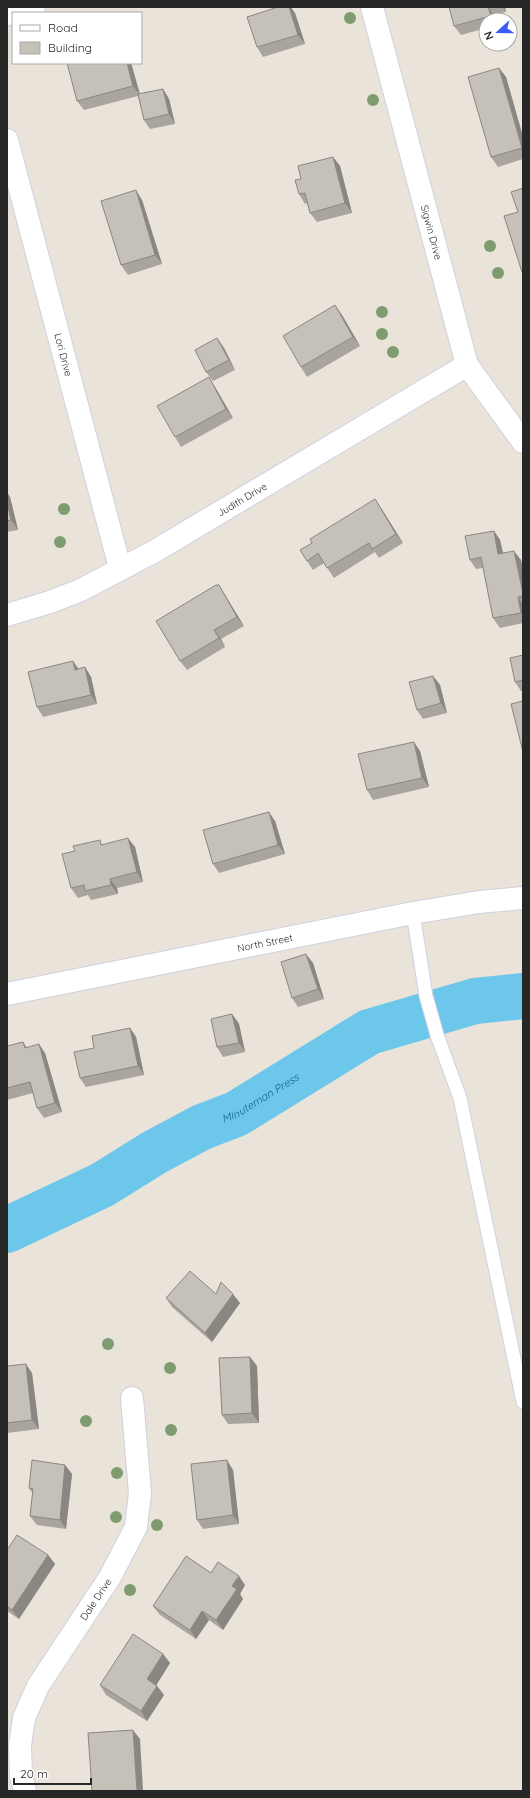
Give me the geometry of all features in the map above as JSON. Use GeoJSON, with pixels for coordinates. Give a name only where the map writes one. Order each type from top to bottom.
{"type":"FeatureCollection","features":[{"type":"Feature","properties":{"kind":"street"},"geometry":{"type":"LineString","coordinates":[[15,12],[34,7]]}},
{"type":"Feature","properties":{"kind":"street","name":"Sigwin Drive"},"geometry":{"type":"LineString","coordinates":[[372,7],[467,365],[523,442]]}},
{"type":"Feature","properties":{"kind":"street","name":"Lori Drive"},"geometry":{"type":"LineString","coordinates":[[7,140],[120,568]]}},
{"type":"Feature","properties":{"kind":"street","name":"Judith Drive"},"geometry":{"type":"LineString","coordinates":[[7,615],[50,602],[81,590],[155,550],[467,365]]}},
{"type":"Feature","properties":{"kind":"street","name":"North Street"},"geometry":{"type":"LineString","coordinates":[[7,994],[413,913],[479,902],[523,898]]}},
{"type":"Feature","properties":{"kind":"street","name":"Dale Drive"},"geometry":{"type":"LineString","coordinates":[[25,1791],[21,1776],[20,1745],[24,1718],[38,1686],[110,1577],[136,1527],[140,1493],[132,1398]]}},
{"type":"Feature","properties":{"kind":"lane"},"geometry":{"type":"LineString","coordinates":[[413,913],[426,996],[437,1035],[460,1098],[523,1402]]}},
{"type":"Feature","properties":{"kind":"building"},"geometry":{"type":"Polygon","coordinates":[[[278,7],[289,7],[298,35],[257,47],[247,17],[278,7]]]}},
{"type":"Feature","properties":{"kind":"building"},"geometry":{"type":"Polygon","coordinates":[[[449,7],[488,7],[490,12],[478,12],[478,20],[454,26],[449,7]]]}},
{"type":"Feature","properties":{"kind":"building"},"geometry":{"type":"Polygon","coordinates":[[[67,64],[127,64],[133,86],[77,101],[67,64]]]}},
{"type":"Feature","properties":{"kind":"building"},"geometry":{"type":"Polygon","coordinates":[[[499,68],[522,148],[491,157],[468,77],[499,68]]]}},
{"type":"Feature","properties":{"kind":"building"},"geometry":{"type":"Polygon","coordinates":[[[163,89],[169,114],[144,120],[138,94],[163,89]]]}},
{"type":"Feature","properties":{"kind":"building"},"geometry":{"type":"Polygon","coordinates":[[[333,157],[345,203],[310,213],[305,193],[299,194],[295,180],[301,179],[298,166],[333,157]]]}},
{"type":"Feature","properties":{"kind":"building"},"geometry":{"type":"Polygon","coordinates":[[[523,188],[522,272],[504,216],[518,212],[511,192],[523,188]]]}},
{"type":"Feature","properties":{"kind":"building"},"geometry":{"type":"Polygon","coordinates":[[[136,190],[155,255],[121,265],[101,201],[136,190]]]}},
{"type":"Feature","properties":{"kind":"building"},"geometry":{"type":"Polygon","coordinates":[[[335,305],[353,337],[301,367],[283,336],[335,305]]]}},
{"type":"Feature","properties":{"kind":"building"},"geometry":{"type":"Polygon","coordinates":[[[217,338],[229,360],[206,372],[195,350],[217,338]]]}},
{"type":"Feature","properties":{"kind":"building"},"geometry":{"type":"Polygon","coordinates":[[[209,377],[226,409],[175,437],[157,406],[209,377]]]}},
{"type":"Feature","properties":{"kind":"building"},"geometry":{"type":"Polygon","coordinates":[[[375,499],[396,534],[372,549],[369,543],[327,568],[318,553],[307,561],[300,550],[312,543],[310,539],[375,499]]]}},
{"type":"Feature","properties":{"kind":"building"},"geometry":{"type":"Polygon","coordinates":[[[7,502],[11,520],[7,521],[7,502]]]}},
{"type":"Feature","properties":{"kind":"building"},"geometry":{"type":"Polygon","coordinates":[[[494,531],[498,554],[514,551],[523,596],[518,597],[521,613],[493,618],[481,557],[470,560],[465,536],[494,531]]]}},
{"type":"Feature","properties":{"kind":"building"},"geometry":{"type":"Polygon","coordinates":[[[216,585],[219,585],[237,617],[214,630],[219,638],[180,661],[156,621],[216,585]]]}},
{"type":"Feature","properties":{"kind":"building"},"geometry":{"type":"Polygon","coordinates":[[[523,655],[523,680],[515,682],[510,658],[523,655]]]}},
{"type":"Feature","properties":{"kind":"building"},"geometry":{"type":"Polygon","coordinates":[[[73,661],[75,670],[85,667],[91,695],[37,707],[28,672],[73,661]]]}},
{"type":"Feature","properties":{"kind":"building"},"geometry":{"type":"Polygon","coordinates":[[[433,676],[441,703],[417,710],[409,682],[433,676]]]}},
{"type":"Feature","properties":{"kind":"building"},"geometry":{"type":"Polygon","coordinates":[[[523,701],[523,752],[511,704],[523,701]]]}},
{"type":"Feature","properties":{"kind":"building"},"geometry":{"type":"Polygon","coordinates":[[[414,742],[422,778],[367,790],[358,754],[414,742]]]}},
{"type":"Feature","properties":{"kind":"building"},"geometry":{"type":"Polygon","coordinates":[[[269,812],[278,845],[213,864],[203,830],[269,812]]]}},
{"type":"Feature","properties":{"kind":"building"},"geometry":{"type":"Polygon","coordinates":[[[128,838],[137,872],[110,879],[111,885],[85,891],[84,885],[71,888],[62,854],[75,851],[73,846],[100,840],[101,845],[128,838]]]}},
{"type":"Feature","properties":{"kind":"building"},"geometry":{"type":"Polygon","coordinates":[[[306,954],[318,989],[292,998],[281,962],[306,954]]]}},
{"type":"Feature","properties":{"kind":"building"},"geometry":{"type":"Polygon","coordinates":[[[232,1014],[239,1043],[217,1047],[211,1019],[232,1014]]]}},
{"type":"Feature","properties":{"kind":"building"},"geometry":{"type":"Polygon","coordinates":[[[130,1028],[138,1066],[80,1078],[74,1052],[94,1048],[92,1036],[130,1028]]]}},
{"type":"Feature","properties":{"kind":"building"},"geometry":{"type":"Polygon","coordinates":[[[23,1042],[25,1048],[39,1044],[55,1103],[37,1108],[30,1082],[7,1088],[7,1046],[23,1042]]]}},
{"type":"Feature","properties":{"kind":"building"},"geometry":{"type":"Polygon","coordinates":[[[190,1271],[216,1294],[221,1282],[233,1294],[205,1333],[166,1298],[190,1271]]]}},
{"type":"Feature","properties":{"kind":"building"},"geometry":{"type":"Polygon","coordinates":[[[250,1357],[252,1413],[222,1415],[219,1358],[250,1357]]]}},
{"type":"Feature","properties":{"kind":"building"},"geometry":{"type":"Polygon","coordinates":[[[26,1364],[32,1420],[7,1423],[7,1366],[26,1364]]]}},
{"type":"Feature","properties":{"kind":"building"},"geometry":{"type":"Polygon","coordinates":[[[32,1460],[65,1465],[60,1520],[30,1516],[33,1489],[29,1488],[32,1460]]]}},
{"type":"Feature","properties":{"kind":"building"},"geometry":{"type":"Polygon","coordinates":[[[227,1460],[233,1515],[197,1520],[191,1464],[227,1460]]]}},
{"type":"Feature","properties":{"kind":"building"},"geometry":{"type":"Polygon","coordinates":[[[17,1535],[48,1555],[12,1610],[7,1606],[7,1550],[17,1535]]]}},
{"type":"Feature","properties":{"kind":"building"},"geometry":{"type":"Polygon","coordinates":[[[186,1556],[211,1573],[218,1562],[239,1576],[232,1586],[237,1589],[216,1620],[202,1611],[190,1630],[153,1606],[186,1556]]]}},
{"type":"Feature","properties":{"kind":"building"},"geometry":{"type":"Polygon","coordinates":[[[133,1634],[163,1654],[147,1679],[157,1686],[141,1711],[100,1685],[133,1634]]]}},
{"type":"Feature","properties":{"kind":"building"},"geometry":{"type":"Polygon","coordinates":[[[133,1730],[137,1791],[92,1791],[88,1733],[133,1730]]]}},
{"type":"Feature","properties":{"kind":"waterway","name":"Minuteman Press"},"geometry":{"type":"LineString","coordinates":[[7,1230],[102,1185],[155,1152],[202,1127],[236,1114],[369,1032],[475,1001],[523,996]]}}]}
